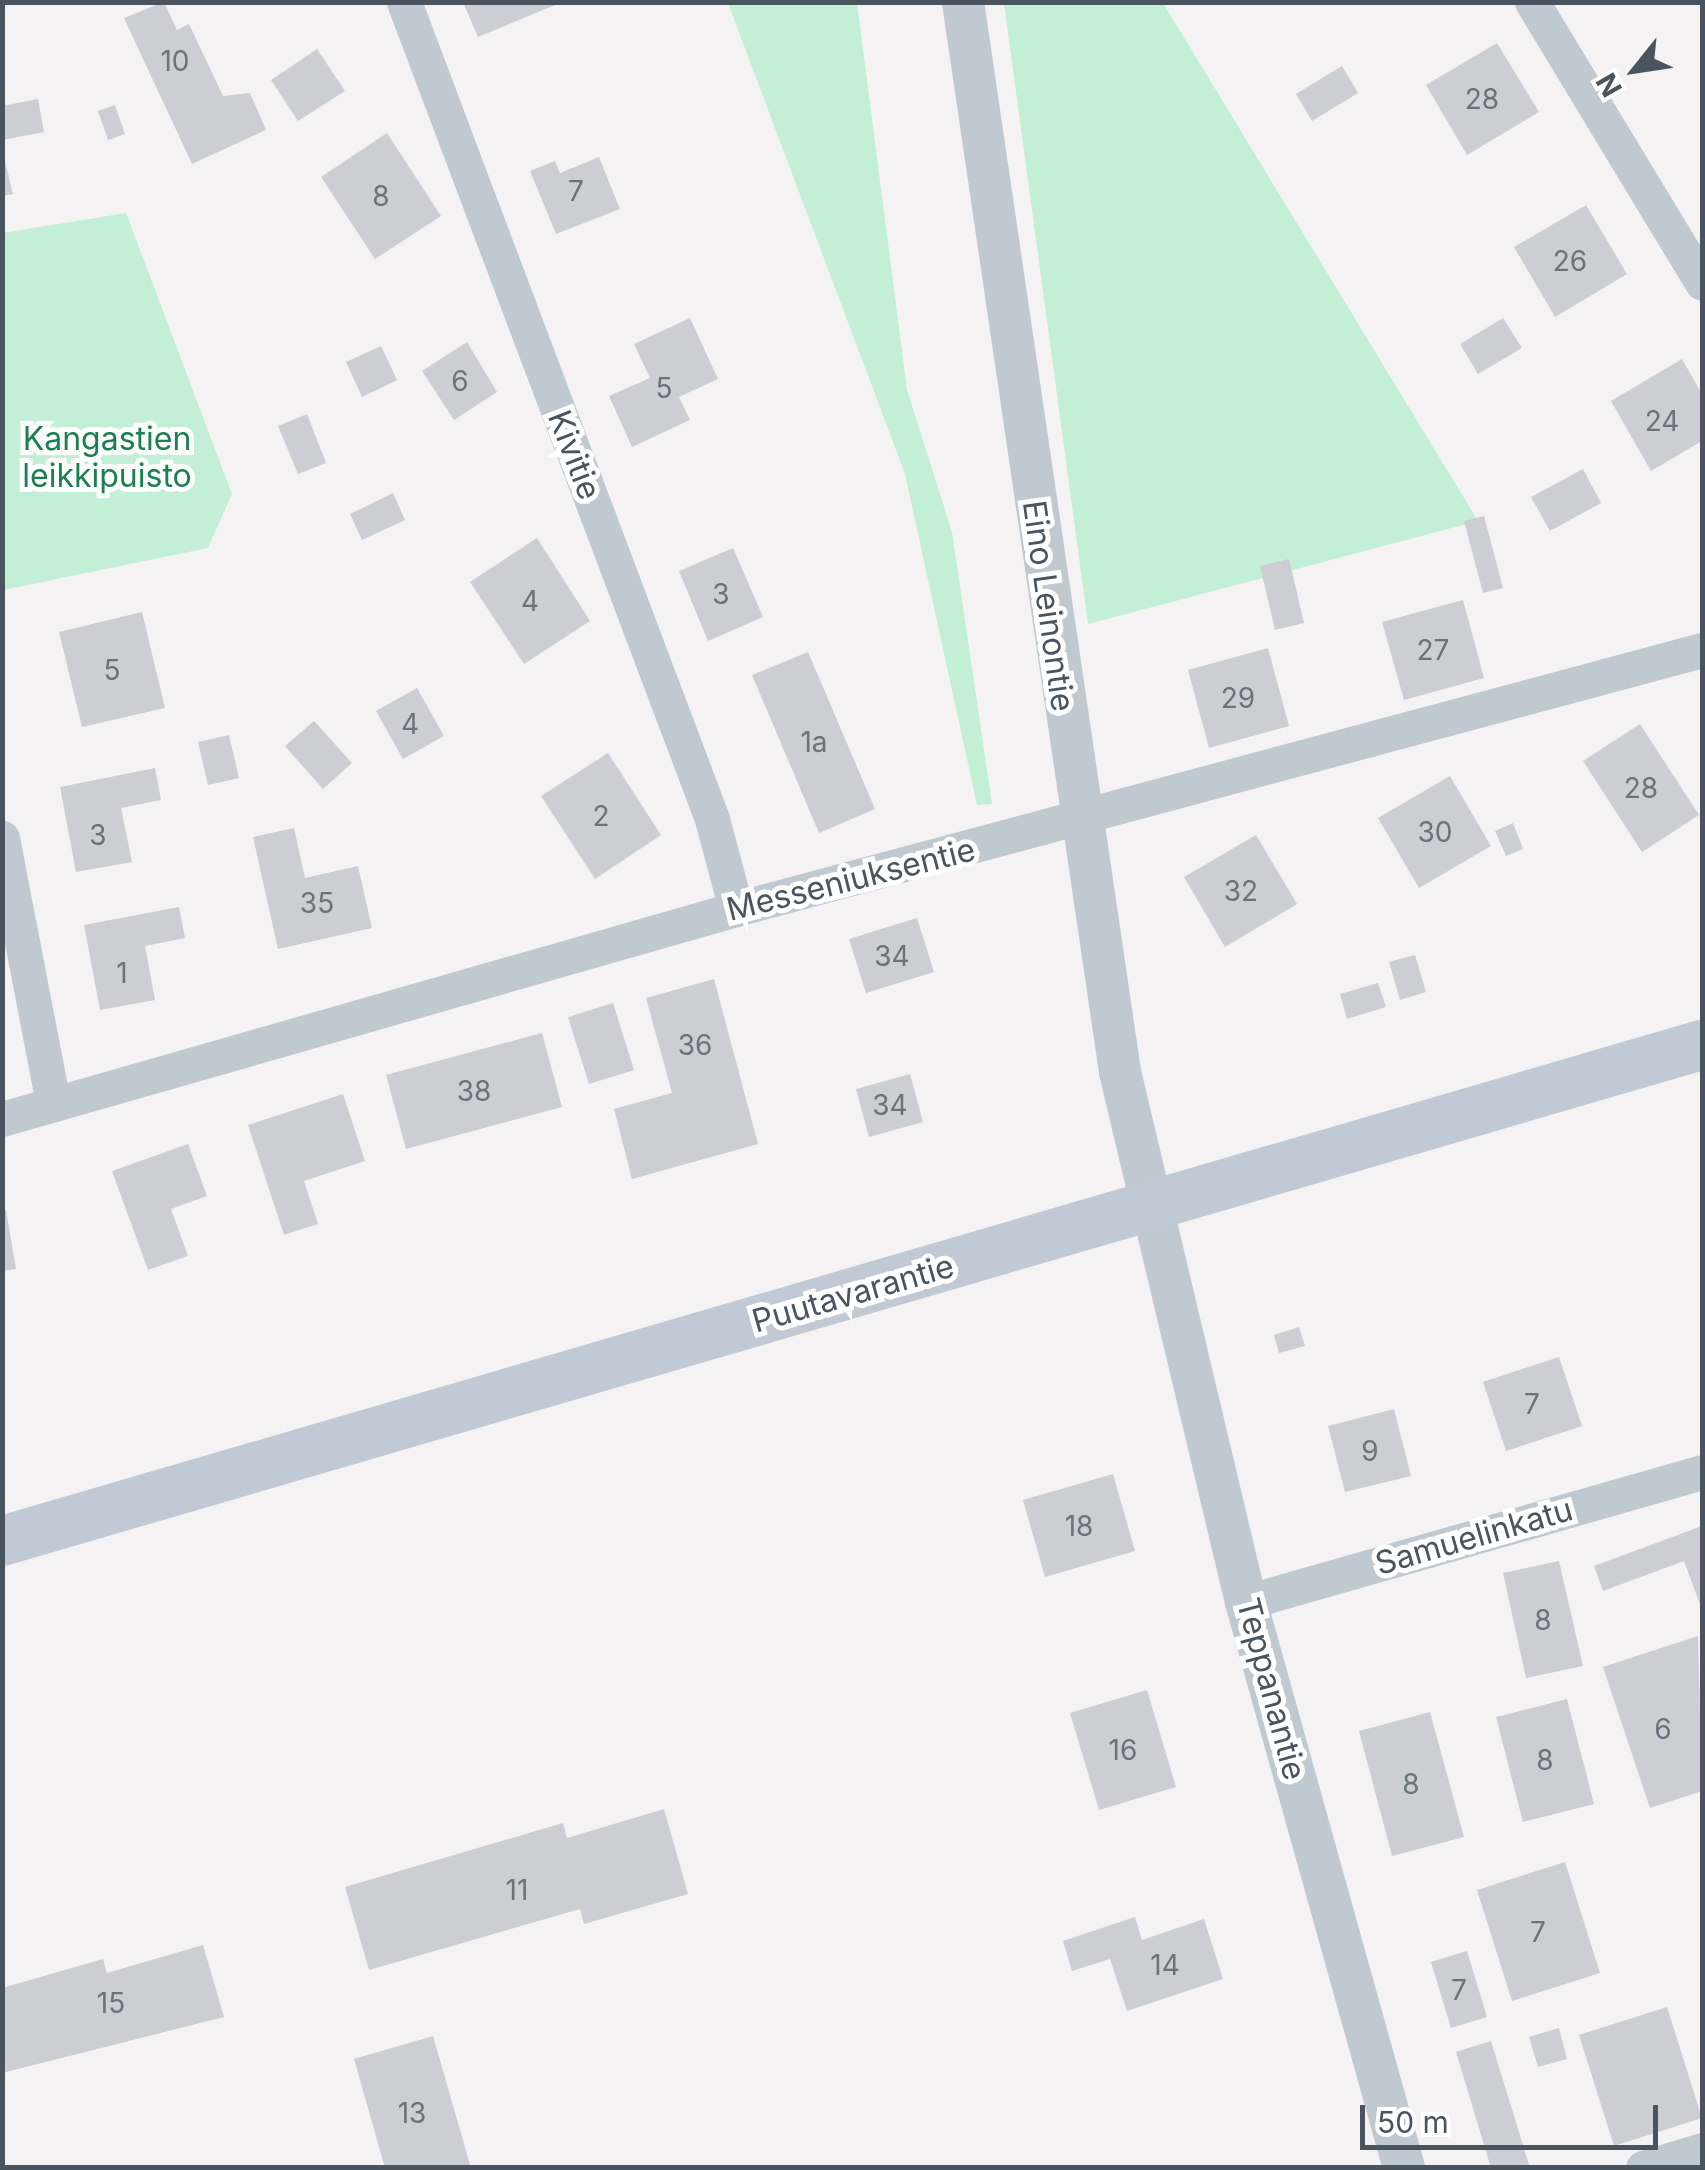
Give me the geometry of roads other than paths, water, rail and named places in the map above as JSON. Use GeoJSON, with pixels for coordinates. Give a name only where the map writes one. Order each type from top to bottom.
{"type":"FeatureCollection","features":[{"type":"Feature","properties":{"kind":"main road","name":"Puutavarantie"},"geometry":{"type":"LineString","coordinates":[[2,1541],[1702,1045]]}},
{"type":"Feature","properties":{"kind":"street","name":"Kivitie"},"geometry":{"type":"LineString","coordinates":[[404,2],[712,819],[736,910]]}},
{"type":"Feature","properties":{"kind":"street","name":"Eino Leinontie"},"geometry":{"type":"LineString","coordinates":[[963,2],[1080,822],[1148,1208]]}},
{"type":"Feature","properties":{"kind":"street"},"geometry":{"type":"LineString","coordinates":[[1532,2],[1702,283]]}},
{"type":"Feature","properties":{"kind":"street","name":"Messeniuksentie"},"geometry":{"type":"LineString","coordinates":[[2,1119],[736,910],[1080,822],[1702,650]]}},
{"type":"Feature","properties":{"kind":"street"},"geometry":{"type":"LineString","coordinates":[[2,838],[53,1102]]}},
{"type":"Feature","properties":{"kind":"street","name":"Teppanantie"},"geometry":{"type":"LineString","coordinates":[[1148,1208],[1246,1602],[1404,2168]]}},
{"type":"Feature","properties":{"kind":"street","name":"Samuelinkatu"},"geometry":{"type":"LineString","coordinates":[[1246,1602],[1702,1472]]}},
{"type":"Feature","properties":{"kind":"street"},"geometry":{"type":"LineString","coordinates":[[1643,2168],[1702,2150]]}},
{"type":"Feature","properties":{"kind":"park label","name":"Kangastien leikkipuisto"},"geometry":{"type":"Point","coordinates":[107,458]}}]}
